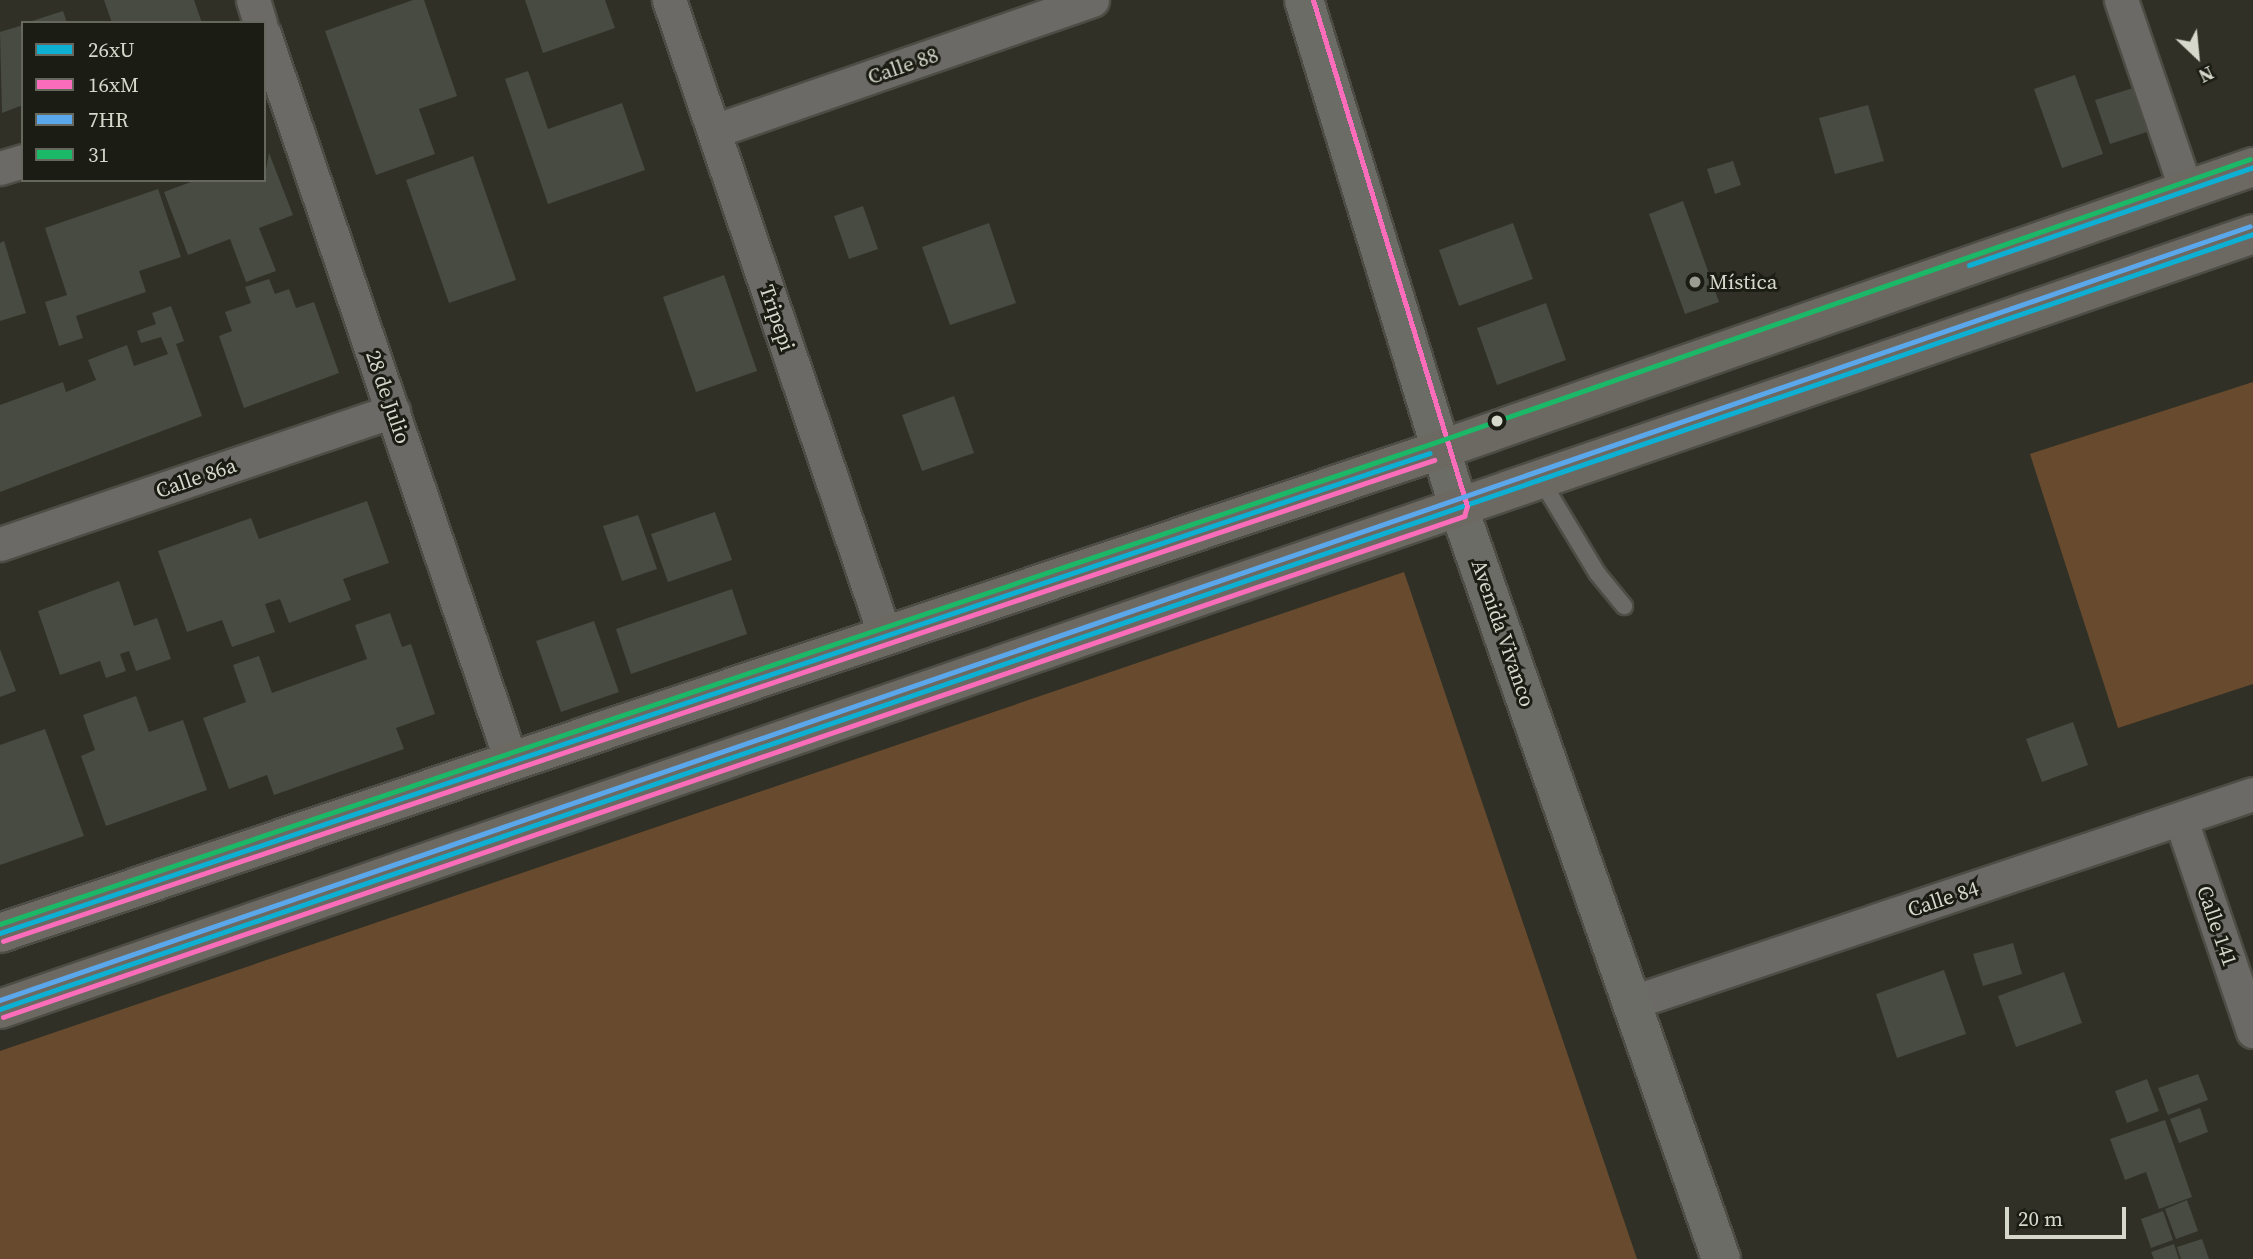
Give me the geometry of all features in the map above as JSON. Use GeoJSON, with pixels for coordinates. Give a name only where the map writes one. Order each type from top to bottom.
{"type":"FeatureCollection","features":[{"type":"Feature","properties":{"kind":"main road"},"geometry":{"type":"LineString","coordinates":[[0,933],[1445,448],[2253,167]]}},
{"type":"Feature","properties":{"kind":"main road"},"geometry":{"type":"LineString","coordinates":[[0,1009],[2253,234]]}},
{"type":"Feature","properties":{"kind":"street"},"geometry":{"type":"LineString","coordinates":[[253,0],[259,21]]}},
{"type":"Feature","properties":{"kind":"street","name":"Tripepi"},"geometry":{"type":"LineString","coordinates":[[669,0],[885,636]]}},
{"type":"Feature","properties":{"kind":"street","name":"Calle 88"},"geometry":{"type":"LineString","coordinates":[[714,131],[1092,0]]}},
{"type":"Feature","properties":{"kind":"street","name":"Avenida Vivanco"},"geometry":{"type":"LineString","coordinates":[[1304,0],[1445,448],[1459,509],[1721,1259]]}},
{"type":"Feature","properties":{"kind":"street"},"geometry":{"type":"LineString","coordinates":[[2121,0],[2186,190]]}},
{"type":"Feature","properties":{"kind":"street","name":"28 de Julio"},"geometry":{"type":"LineString","coordinates":[[266,46],[271,77],[393,411],[511,761]]}},
{"type":"Feature","properties":{"kind":"street"},"geometry":{"type":"LineString","coordinates":[[0,168],[21,162]]}},
{"type":"Feature","properties":{"kind":"street","name":"Calle 86a"},"geometry":{"type":"LineString","coordinates":[[0,544],[393,411]]}},
{"type":"Feature","properties":{"kind":"street","name":"Calle 84"},"geometry":{"type":"LineString","coordinates":[[1633,1002],[2253,794]]}},
{"type":"Feature","properties":{"kind":"street","name":"Calle 141"},"geometry":{"type":"LineString","coordinates":[[2180,820],[2253,1031]]}},
{"type":"Feature","properties":{"kind":"lane"},"geometry":{"type":"LineString","coordinates":[[1541,480],[1597,573],[1623,606]]}},
{"type":"Feature","properties":{"kind":"shaded area"},"geometry":{"type":"Polygon","coordinates":[[[2253,382],[2253,684],[2118,728],[2030,454],[2253,382]]]}},
{"type":"Feature","properties":{"kind":"shaded area"},"geometry":{"type":"Polygon","coordinates":[[[1404,572],[1637,1259],[0,1259],[0,1051],[1404,572]]]}},
{"type":"Feature","properties":{"kind":"building"},"geometry":{"type":"Polygon","coordinates":[[[104,0],[194,0],[201,21],[111,21],[104,0]]]}},
{"type":"Feature","properties":{"kind":"building"},"geometry":{"type":"Polygon","coordinates":[[[413,0],[424,0],[457,96],[419,109],[435,154],[376,175],[325,31],[413,0]]]}},
{"type":"Feature","properties":{"kind":"building"},"geometry":{"type":"Polygon","coordinates":[[[525,0],[605,0],[615,28],[543,53],[525,0]]]}},
{"type":"Feature","properties":{"kind":"building"},"geometry":{"type":"Polygon","coordinates":[[[63,11],[66,21],[32,21],[63,11]]]}},
{"type":"Feature","properties":{"kind":"building"},"geometry":{"type":"Polygon","coordinates":[[[21,26],[21,106],[2,113],[0,32],[21,26]]]}},
{"type":"Feature","properties":{"kind":"building"},"geometry":{"type":"Polygon","coordinates":[[[528,71],[548,129],[622,103],[645,170],[548,204],[505,79],[528,71]]]}},
{"type":"Feature","properties":{"kind":"building"},"geometry":{"type":"Polygon","coordinates":[[[2075,75],[2103,154],[2062,168],[2034,89],[2075,75]]]}},
{"type":"Feature","properties":{"kind":"building"},"geometry":{"type":"Polygon","coordinates":[[[2133,88],[2147,132],[2110,144],[2095,100],[2133,88]]]}},
{"type":"Feature","properties":{"kind":"building"},"geometry":{"type":"Polygon","coordinates":[[[1868,105],[1884,161],[1835,174],[1819,118],[1868,105]]]}},
{"type":"Feature","properties":{"kind":"building"},"geometry":{"type":"Polygon","coordinates":[[[269,153],[293,215],[259,228],[276,271],[246,282],[230,239],[188,255],[164,192],[191,182],[266,182],[269,153]]]}},
{"type":"Feature","properties":{"kind":"building"},"geometry":{"type":"Polygon","coordinates":[[[473,156],[516,280],[449,303],[406,180],[473,156]]]}},
{"type":"Feature","properties":{"kind":"building"},"geometry":{"type":"Polygon","coordinates":[[[1733,161],[1741,185],[1715,194],[1707,169],[1733,161]]]}},
{"type":"Feature","properties":{"kind":"building"},"geometry":{"type":"Polygon","coordinates":[[[158,189],[181,257],[139,271],[146,292],[76,316],[83,338],[59,346],[45,302],[67,295],[45,228],[158,189]]]}},
{"type":"Feature","properties":{"kind":"building"},"geometry":{"type":"Polygon","coordinates":[[[1683,201],[1719,302],[1685,314],[1649,214],[1683,201]]]}},
{"type":"Feature","properties":{"kind":"building"},"geometry":{"type":"Polygon","coordinates":[[[863,206],[878,249],[849,259],[834,216],[863,206]]]}},
{"type":"Feature","properties":{"kind":"building"},"geometry":{"type":"Polygon","coordinates":[[[989,223],[1016,303],[950,325],[922,247],[989,223]]]}},
{"type":"Feature","properties":{"kind":"building"},"geometry":{"type":"Polygon","coordinates":[[[1513,223],[1533,279],[1459,306],[1439,250],[1513,223]]]}},
{"type":"Feature","properties":{"kind":"building"},"geometry":{"type":"Polygon","coordinates":[[[4,241],[26,313],[0,321],[0,243],[4,241]]]}},
{"type":"Feature","properties":{"kind":"building"},"geometry":{"type":"Polygon","coordinates":[[[724,275],[757,371],[696,392],[663,297],[724,275]]]}},
{"type":"Feature","properties":{"kind":"building"},"geometry":{"type":"Polygon","coordinates":[[[269,279],[275,294],[289,289],[296,308],[314,302],[339,373],[244,408],[219,336],[232,331],[225,312],[251,303],[245,287],[269,279]]]}},
{"type":"Feature","properties":{"kind":"building"},"geometry":{"type":"Polygon","coordinates":[[[1546,303],[1566,360],[1497,385],[1477,328],[1546,303]]]}},
{"type":"Feature","properties":{"kind":"building"},"geometry":{"type":"Polygon","coordinates":[[[171,306],[184,341],[176,344],[202,416],[0,492],[0,405],[63,382],[66,392],[96,380],[88,360],[127,345],[134,366],[168,354],[161,337],[141,343],[137,331],[156,324],[152,313],[171,306]]]}},
{"type":"Feature","properties":{"kind":"building"},"geometry":{"type":"Polygon","coordinates":[[[954,396],[974,453],[922,471],[902,415],[954,396]]]}},
{"type":"Feature","properties":{"kind":"building"},"geometry":{"type":"Polygon","coordinates":[[[367,501],[389,563],[343,579],[351,600],[289,623],[280,599],[265,604],[275,632],[232,647],[222,620],[187,632],[158,551],[251,518],[259,539],[367,501]]]}},
{"type":"Feature","properties":{"kind":"building"},"geometry":{"type":"Polygon","coordinates":[[[715,512],[732,560],[668,582],[651,534],[715,512]]]}},
{"type":"Feature","properties":{"kind":"building"},"geometry":{"type":"Polygon","coordinates":[[[638,515],[657,569],[622,581],[603,526],[638,515]]]}},
{"type":"Feature","properties":{"kind":"building"},"geometry":{"type":"Polygon","coordinates":[[[119,581],[134,626],[157,618],[171,659],[136,671],[129,651],[120,654],[126,671],[106,678],[100,661],[60,675],[38,611],[119,581]]]}},
{"type":"Feature","properties":{"kind":"building"},"geometry":{"type":"Polygon","coordinates":[[[732,589],[747,634],[631,674],[616,629],[732,589]]]}},
{"type":"Feature","properties":{"kind":"building"},"geometry":{"type":"Polygon","coordinates":[[[390,613],[402,647],[411,644],[435,714],[396,728],[404,749],[274,795],[267,775],[229,789],[203,718],[246,702],[233,665],[259,656],[272,693],[367,659],[355,625],[390,613]]]}},
{"type":"Feature","properties":{"kind":"building"},"geometry":{"type":"Polygon","coordinates":[[[594,621],[619,692],[561,712],[536,641],[594,621]]]}},
{"type":"Feature","properties":{"kind":"building"},"geometry":{"type":"Polygon","coordinates":[[[0,649],[16,691],[0,697],[0,649]]]}},
{"type":"Feature","properties":{"kind":"building"},"geometry":{"type":"Polygon","coordinates":[[[136,696],[149,732],[183,720],[207,790],[106,826],[81,756],[95,750],[83,715],[136,696]]]}},
{"type":"Feature","properties":{"kind":"building"},"geometry":{"type":"Polygon","coordinates":[[[2073,722],[2088,765],[2042,782],[2026,739],[2073,722]]]}},
{"type":"Feature","properties":{"kind":"building"},"geometry":{"type":"Polygon","coordinates":[[[45,729],[84,836],[0,865],[0,745],[45,729]]]}},
{"type":"Feature","properties":{"kind":"building"},"geometry":{"type":"Polygon","coordinates":[[[2013,943],[2022,974],[1983,986],[1973,954],[2013,943]]]}},
{"type":"Feature","properties":{"kind":"building"},"geometry":{"type":"Polygon","coordinates":[[[1944,970],[1966,1034],[1897,1058],[1876,994],[1944,970]]]}},
{"type":"Feature","properties":{"kind":"building"},"geometry":{"type":"Polygon","coordinates":[[[2064,972],[2082,1023],[2016,1047],[1998,996],[2064,972]]]}},
{"type":"Feature","properties":{"kind":"building"},"geometry":{"type":"Polygon","coordinates":[[[2198,1074],[2208,1100],[2168,1115],[2158,1088],[2198,1074]]]}},
{"type":"Feature","properties":{"kind":"building"},"geometry":{"type":"Polygon","coordinates":[[[2147,1079],[2159,1111],[2127,1123],[2115,1091],[2147,1079]]]}},
{"type":"Feature","properties":{"kind":"building"},"geometry":{"type":"Polygon","coordinates":[[[2200,1108],[2208,1132],[2179,1143],[2170,1119],[2200,1108]]]}},
{"type":"Feature","properties":{"kind":"building"},"geometry":{"type":"Polygon","coordinates":[[[2165,1120],[2192,1197],[2159,1209],[2146,1172],[2125,1180],[2110,1139],[2165,1120]]]}},
{"type":"Feature","properties":{"kind":"building"},"geometry":{"type":"Polygon","coordinates":[[[2187,1200],[2198,1231],[2176,1239],[2165,1209],[2187,1200]]]}},
{"type":"Feature","properties":{"kind":"building"},"geometry":{"type":"Polygon","coordinates":[[[2163,1211],[2173,1240],[2151,1248],[2141,1219],[2163,1211]]]}},
{"type":"Feature","properties":{"kind":"building"},"geometry":{"type":"Polygon","coordinates":[[[2202,1239],[2209,1259],[2181,1259],[2177,1247],[2202,1239]]]}},
{"type":"Feature","properties":{"kind":"building"},"geometry":{"type":"Polygon","coordinates":[[[2174,1244],[2179,1259],[2154,1259],[2151,1252],[2174,1244]]]}},
{"type":"Feature","properties":{"kind":"transit line","name":"16xM"},"geometry":{"type":"LineString","coordinates":[[3,1017],[1464,516],[1467,506],[1313,0]]}},
{"type":"Feature","properties":{"kind":"transit line","name":"31"},"geometry":{"type":"LineString","coordinates":[[0,924],[1442,440],[2250,159]]}},
{"type":"Feature","properties":{"kind":"transit line","name":"26xU"},"geometry":{"type":"LineString","coordinates":[[1969,265],[2253,167]]}},
{"type":"Feature","properties":{"kind":"transit line","name":"7HR"},"geometry":{"type":"LineString","coordinates":[[0,1000],[2250,226]]}},
{"type":"Feature","properties":{"kind":"transit line","name":"26xU"},"geometry":{"type":"LineString","coordinates":[[0,1009],[2253,234]]}},
{"type":"Feature","properties":{"kind":"transit line","name":"26xU"},"geometry":{"type":"LineString","coordinates":[[0,933],[1430,453]]}},
{"type":"Feature","properties":{"kind":"transit line","name":"16xM"},"geometry":{"type":"LineString","coordinates":[[3,941],[1434,460]]}},
{"type":"Feature","properties":{"kind":"place","name":"Mística"},"geometry":{"type":"Point","coordinates":[1695,282]}}]}
